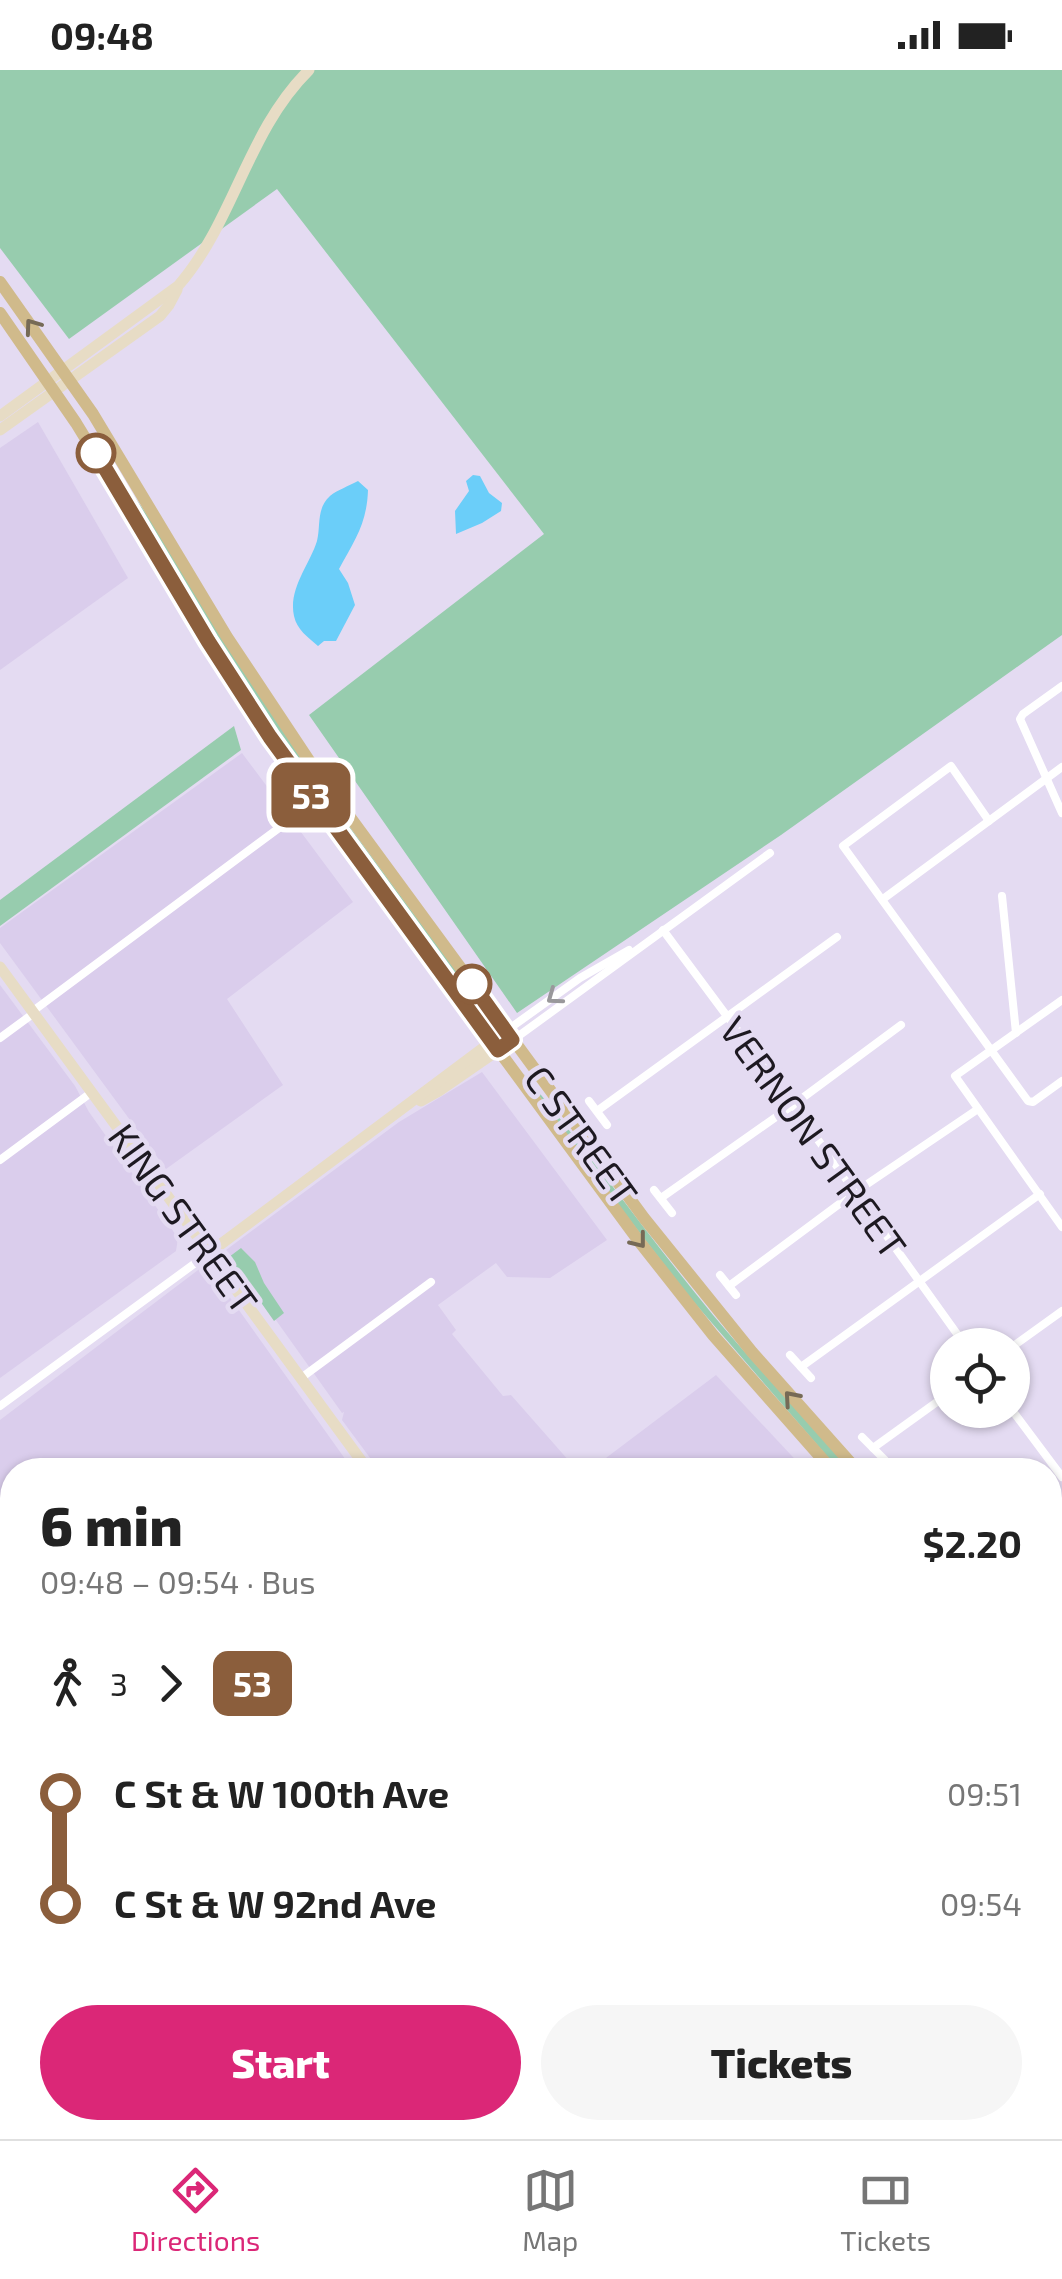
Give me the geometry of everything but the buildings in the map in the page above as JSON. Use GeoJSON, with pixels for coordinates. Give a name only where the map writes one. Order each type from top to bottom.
{"type":"FeatureCollection","features":[{"type":"Feature","properties":{"kind":"main road","name":"C STREET"},"geometry":{"type":"LineString","coordinates":[[0,282],[131,475],[235,649],[296,742],[688,1274],[846,1458]]}},
{"type":"Feature","properties":{"kind":"main road","name":"C STREET"},"geometry":{"type":"LineString","coordinates":[[0,313],[118,489],[270,737],[670,1281],[821,1458]]}},
{"type":"Feature","properties":{"kind":"street"},"geometry":{"type":"LineString","coordinates":[[0,416],[160,316],[204,251],[264,129],[288,92],[309,70]]}},
{"type":"Feature","properties":{"kind":"street"},"geometry":{"type":"LineString","coordinates":[[0,430],[52,386]]}},
{"type":"Feature","properties":{"kind":"street"},"geometry":{"type":"LineString","coordinates":[[1062,686],[1020,720],[1062,813]]}},
{"type":"Feature","properties":{"kind":"street"},"geometry":{"type":"LineString","coordinates":[[988,821],[951,766],[843,846],[1028,1101],[1033,1102],[1062,1080]]}},
{"type":"Feature","properties":{"kind":"street"},"geometry":{"type":"LineString","coordinates":[[883,900],[1062,767]]}},
{"type":"Feature","properties":{"kind":"street"},"geometry":{"type":"LineString","coordinates":[[0,1038],[279,828]]}},
{"type":"Feature","properties":{"kind":"street"},"geometry":{"type":"LineString","coordinates":[[0,1406],[395,1114],[439,1091],[495,1046],[770,853]]}},
{"type":"Feature","properties":{"kind":"street"},"geometry":{"type":"LineString","coordinates":[[1002,896],[1016,1033]]}},
{"type":"Feature","properties":{"kind":"street","name":"VERNON STREET"},"geometry":{"type":"LineString","coordinates":[[663,930],[953,1328]]}},
{"type":"Feature","properties":{"kind":"street"},"geometry":{"type":"LineString","coordinates":[[597,1111],[837,937]]}},
{"type":"Feature","properties":{"kind":"street","name":"KING STREET"},"geometry":{"type":"LineString","coordinates":[[0,966],[359,1458]]}},
{"type":"Feature","properties":{"kind":"street"},"geometry":{"type":"LineString","coordinates":[[1062,1000],[954,1076],[1062,1227]]}},
{"type":"Feature","properties":{"kind":"street"},"geometry":{"type":"LineString","coordinates":[[661,1198],[901,1025]]}},
{"type":"Feature","properties":{"kind":"street"},"geometry":{"type":"LineString","coordinates":[[0,1160],[92,1092]]}},
{"type":"Feature","properties":{"kind":"street"},"geometry":{"type":"LineString","coordinates":[[589,1100],[608,1125]]}},
{"type":"Feature","properties":{"kind":"street"},"geometry":{"type":"LineString","coordinates":[[729,1286],[854,1193],[978,1110]]}},
{"type":"Feature","properties":{"kind":"street"},"geometry":{"type":"LineString","coordinates":[[654,1190],[672,1213]]}},
{"type":"Feature","properties":{"kind":"street"},"geometry":{"type":"LineString","coordinates":[[801,1368],[1040,1194]]}},
{"type":"Feature","properties":{"kind":"street"},"geometry":{"type":"LineString","coordinates":[[720,1275],[736,1295]]}},
{"type":"Feature","properties":{"kind":"street"},"geometry":{"type":"LineString","coordinates":[[300,1378],[430,1282]]}},
{"type":"Feature","properties":{"kind":"street"},"geometry":{"type":"LineString","coordinates":[[1030,1334],[1062,1311]]}},
{"type":"Feature","properties":{"kind":"street"},"geometry":{"type":"LineString","coordinates":[[790,1356],[811,1378]]}},
{"type":"Feature","properties":{"kind":"street"},"geometry":{"type":"LineString","coordinates":[[874,1448],[930,1407]]}},
{"type":"Feature","properties":{"kind":"street"},"geometry":{"type":"LineString","coordinates":[[1027,1428],[1052,1458]]}},
{"type":"Feature","properties":{"kind":"street"},"geometry":{"type":"LineString","coordinates":[[862,1437],[883,1458]]}},
{"type":"Feature","properties":{"kind":"shaded area"},"geometry":{"type":"Polygon","coordinates":[[[38,422],[128,578],[0,670],[0,448],[38,422]]]}},
{"type":"Feature","properties":{"kind":"shaded area"},"geometry":{"type":"Polygon","coordinates":[[[242,753],[353,902],[227,999],[283,1085],[166,1169],[0,943],[0,928],[242,753]]]}},
{"type":"Feature","properties":{"kind":"shaded area"},"geometry":{"type":"Polygon","coordinates":[[[0,985],[75,1086],[178,1238],[176,1251],[0,1378],[0,985]]]}},
{"type":"Feature","properties":{"kind":"shaded area"},"geometry":{"type":"Polygon","coordinates":[[[482,1072],[607,1240],[550,1278],[507,1277],[496,1263],[438,1305],[456,1330],[452,1334],[503,1396],[511,1395],[566,1458],[370,1458],[342,1420],[344,1412],[226,1250],[399,1122],[482,1072]]]}},
{"type":"Feature","properties":{"kind":"shaded area"},"geometry":{"type":"Polygon","coordinates":[[[206,1264],[344,1458],[0,1458],[0,1420],[206,1264]]]}},
{"type":"Feature","properties":{"kind":"shaded area"},"geometry":{"type":"Polygon","coordinates":[[[716,1375],[794,1458],[606,1458],[716,1375]]]}},
{"type":"Feature","properties":{"kind":"green space"},"geometry":{"type":"Polygon","coordinates":[[[0,70],[1062,70],[1062,635],[781,835],[517,1013],[309,715],[544,534],[277,189],[69,339],[0,248],[0,70]]]}},
{"type":"Feature","properties":{"kind":"green space"},"geometry":{"type":"Polygon","coordinates":[[[102,453],[164,539],[310,773],[483,1012],[421,936],[266,720],[102,453]]]}},
{"type":"Feature","properties":{"kind":"green space"},"geometry":{"type":"Polygon","coordinates":[[[234,726],[241,750],[0,926],[0,900],[234,726]]]}},
{"type":"Feature","properties":{"kind":"green space"},"geometry":{"type":"Polygon","coordinates":[[[523,1073],[713,1315],[839,1458],[829,1458],[686,1293],[523,1073]]]}},
{"type":"Feature","properties":{"kind":"green space"},"geometry":{"type":"Polygon","coordinates":[[[241,1248],[255,1262],[284,1313],[274,1321],[229,1257],[241,1248]]]}},
{"type":"Feature","properties":{"kind":"water"},"geometry":{"type":"Polygon","coordinates":[[[473,475],[480,476],[489,493],[502,503],[501,511],[456,534],[455,511],[469,491],[466,481],[473,475]]]}},
{"type":"Feature","properties":{"kind":"water"},"geometry":{"type":"Polygon","coordinates":[[[358,481],[368,490],[365,512],[339,569],[355,605],[336,641],[324,641],[318,646],[295,621],[294,596],[317,541],[323,506],[333,494],[358,481]]]}},
{"type":"Feature","properties":{"kind":"bus line","name":"53"},"geometry":{"type":"LineString","coordinates":[[96,453],[270,737],[498,1050],[512,1040],[472,984]]}}]}
